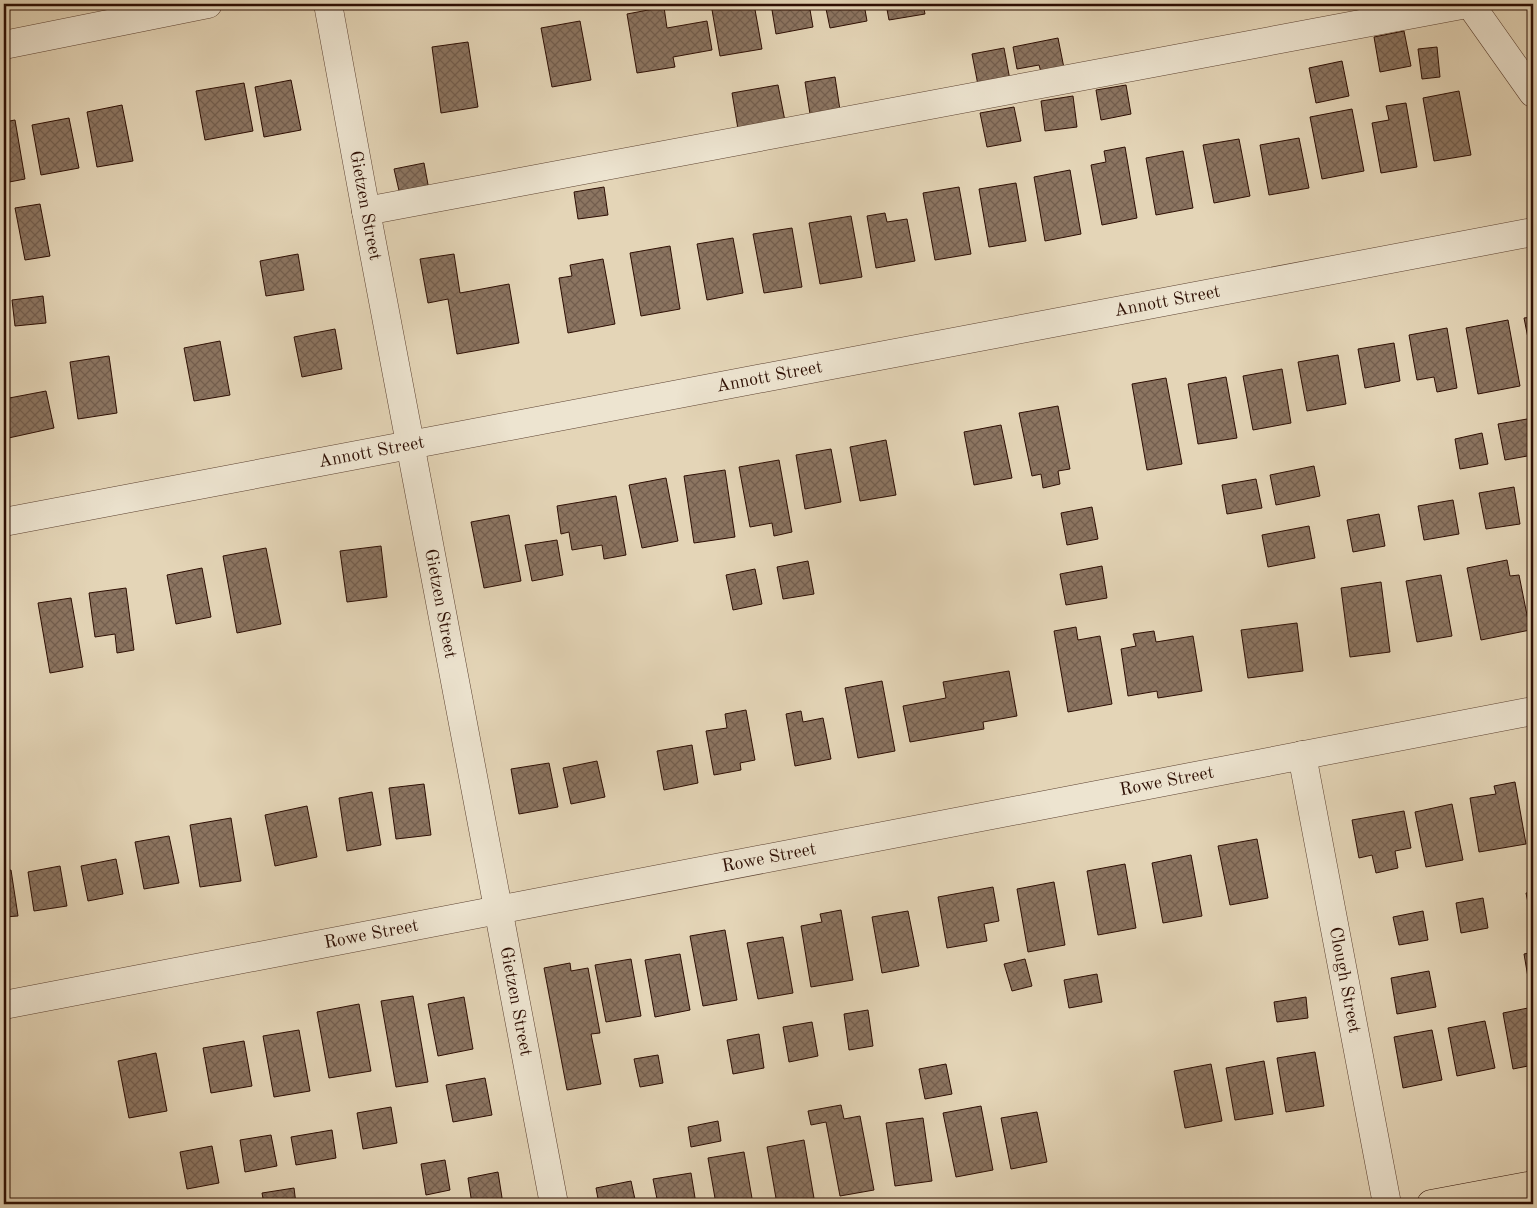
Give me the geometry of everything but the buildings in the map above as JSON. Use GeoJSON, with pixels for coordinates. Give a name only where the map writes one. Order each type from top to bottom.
{"type":"FeatureCollection","features":[{"type":"Feature","properties":{"kind":"main road"},"geometry":{"type":"LineString","coordinates":[[1431,1204],[1533,1185]]}},
{"type":"Feature","properties":{"kind":"street"},"geometry":{"type":"LineString","coordinates":[[4,45],[208,4]]}},
{"type":"Feature","properties":{"kind":"street","name":"Gietzen Street"},"geometry":{"type":"LineString","coordinates":[[328,4],[554,1204]]}},
{"type":"Feature","properties":{"kind":"street"},"geometry":{"type":"LineString","coordinates":[[366,211],[1468,4],[1533,94]]}},
{"type":"Feature","properties":{"kind":"street","name":"Annott Street"},"geometry":{"type":"LineString","coordinates":[[4,522],[1533,232]]}},
{"type":"Feature","properties":{"kind":"street","name":"Rowe Street"},"geometry":{"type":"LineString","coordinates":[[4,1005],[1533,710]]}},
{"type":"Feature","properties":{"kind":"street","name":"Clough Street"},"geometry":{"type":"LineString","coordinates":[[1302,755],[1387,1204]]}}]}
